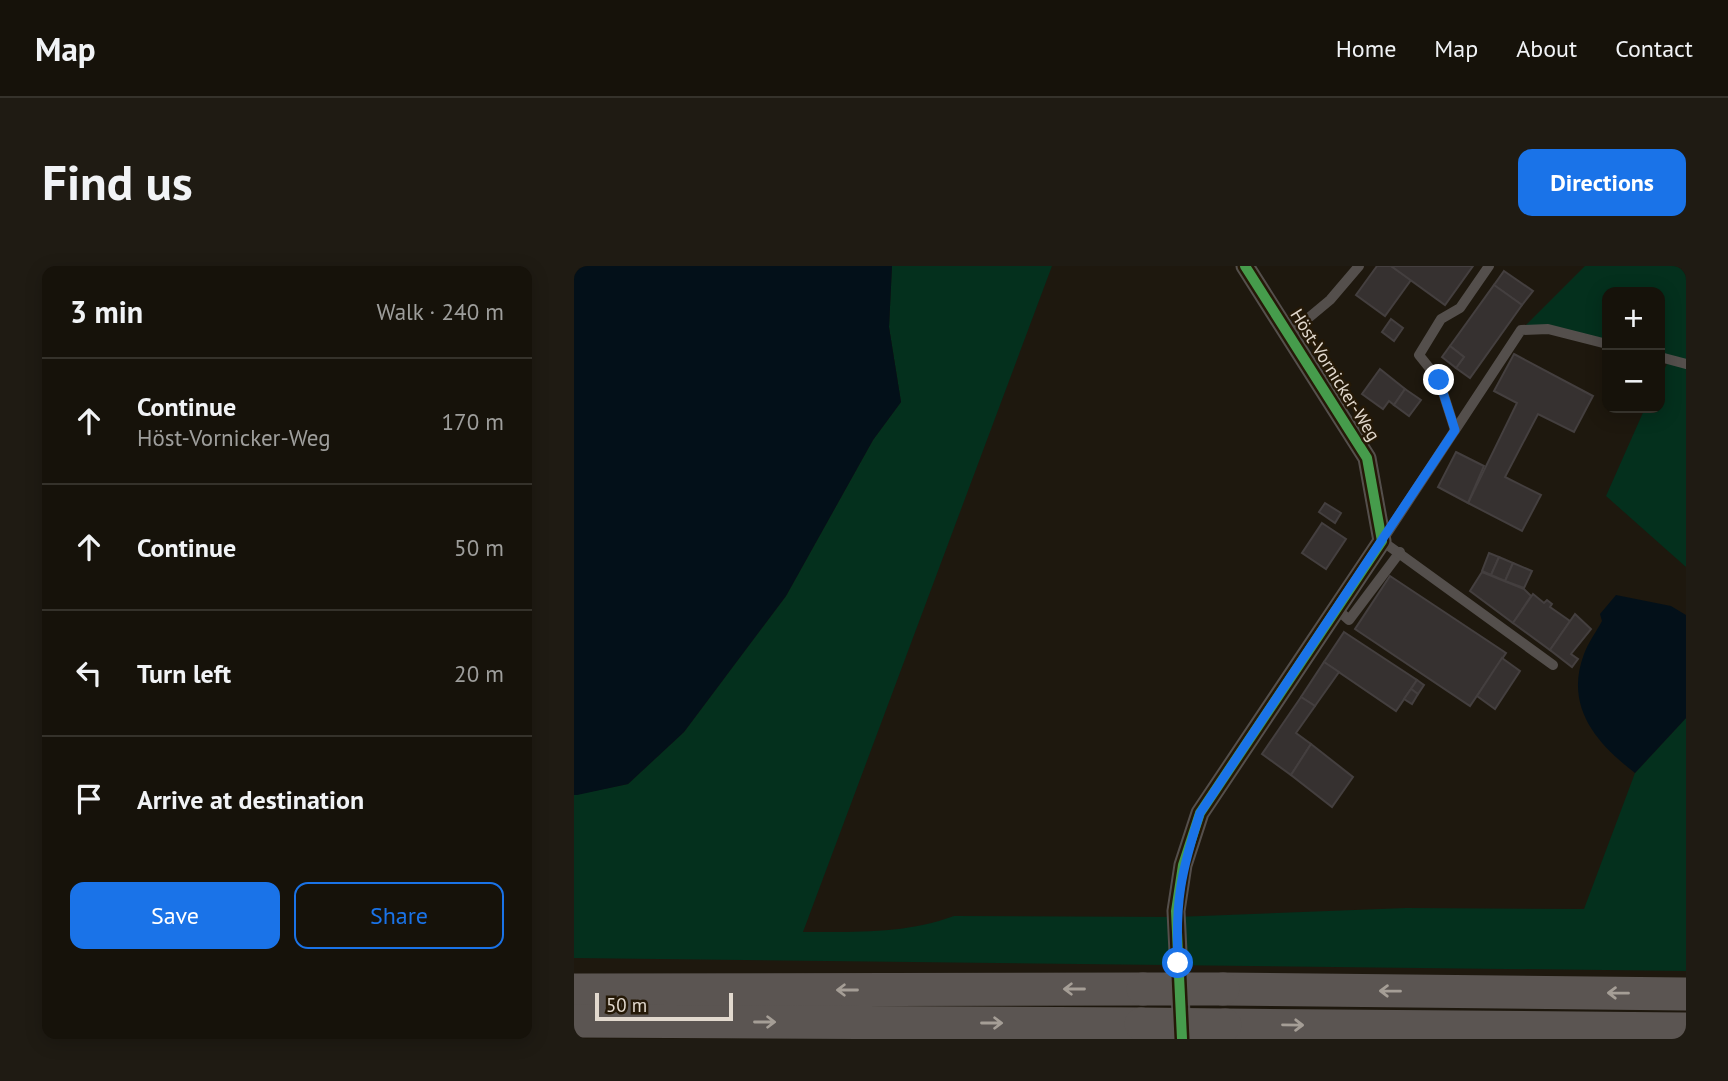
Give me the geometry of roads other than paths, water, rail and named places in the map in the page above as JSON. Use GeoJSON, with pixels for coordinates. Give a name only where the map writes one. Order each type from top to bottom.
{"type":"FeatureCollection","features":[{"type":"Feature","properties":{"kind":"highway"},"geometry":{"type":"LineString","coordinates":[[574,990],[1223,989],[1686,994]]}},
{"type":"Feature","properties":{"kind":"highway"},"geometry":{"type":"LineString","coordinates":[[574,1021],[1686,1029]]}},
{"type":"Feature","properties":{"kind":"street","name":"Höst-Vornicker-Weg"},"geometry":{"type":"LineString","coordinates":[[1245,266],[1367,458],[1382,541]]}},
{"type":"Feature","properties":{"kind":"street"},"geometry":{"type":"LineString","coordinates":[[1182,1039],[1176,911],[1183,865],[1200,813],[1382,541]]}},
{"type":"Feature","properties":{"kind":"lane"},"geometry":{"type":"LineString","coordinates":[[1288,335],[1331,300],[1359,266]]}},
{"type":"Feature","properties":{"kind":"lane"},"geometry":{"type":"LineString","coordinates":[[1455,430],[1439,380],[1419,355],[1441,319],[1460,308],[1489,266]]}},
{"type":"Feature","properties":{"kind":"lane"},"geometry":{"type":"LineString","coordinates":[[1553,665],[1382,541],[1521,330],[1548,329],[1602,343]]}},
{"type":"Feature","properties":{"kind":"lane"},"geometry":{"type":"LineString","coordinates":[[1665,358],[1686,364]]}},
{"type":"Feature","properties":{"kind":"lane"},"geometry":{"type":"LineString","coordinates":[[1338,610],[1349,620],[1400,552]]}}]}
